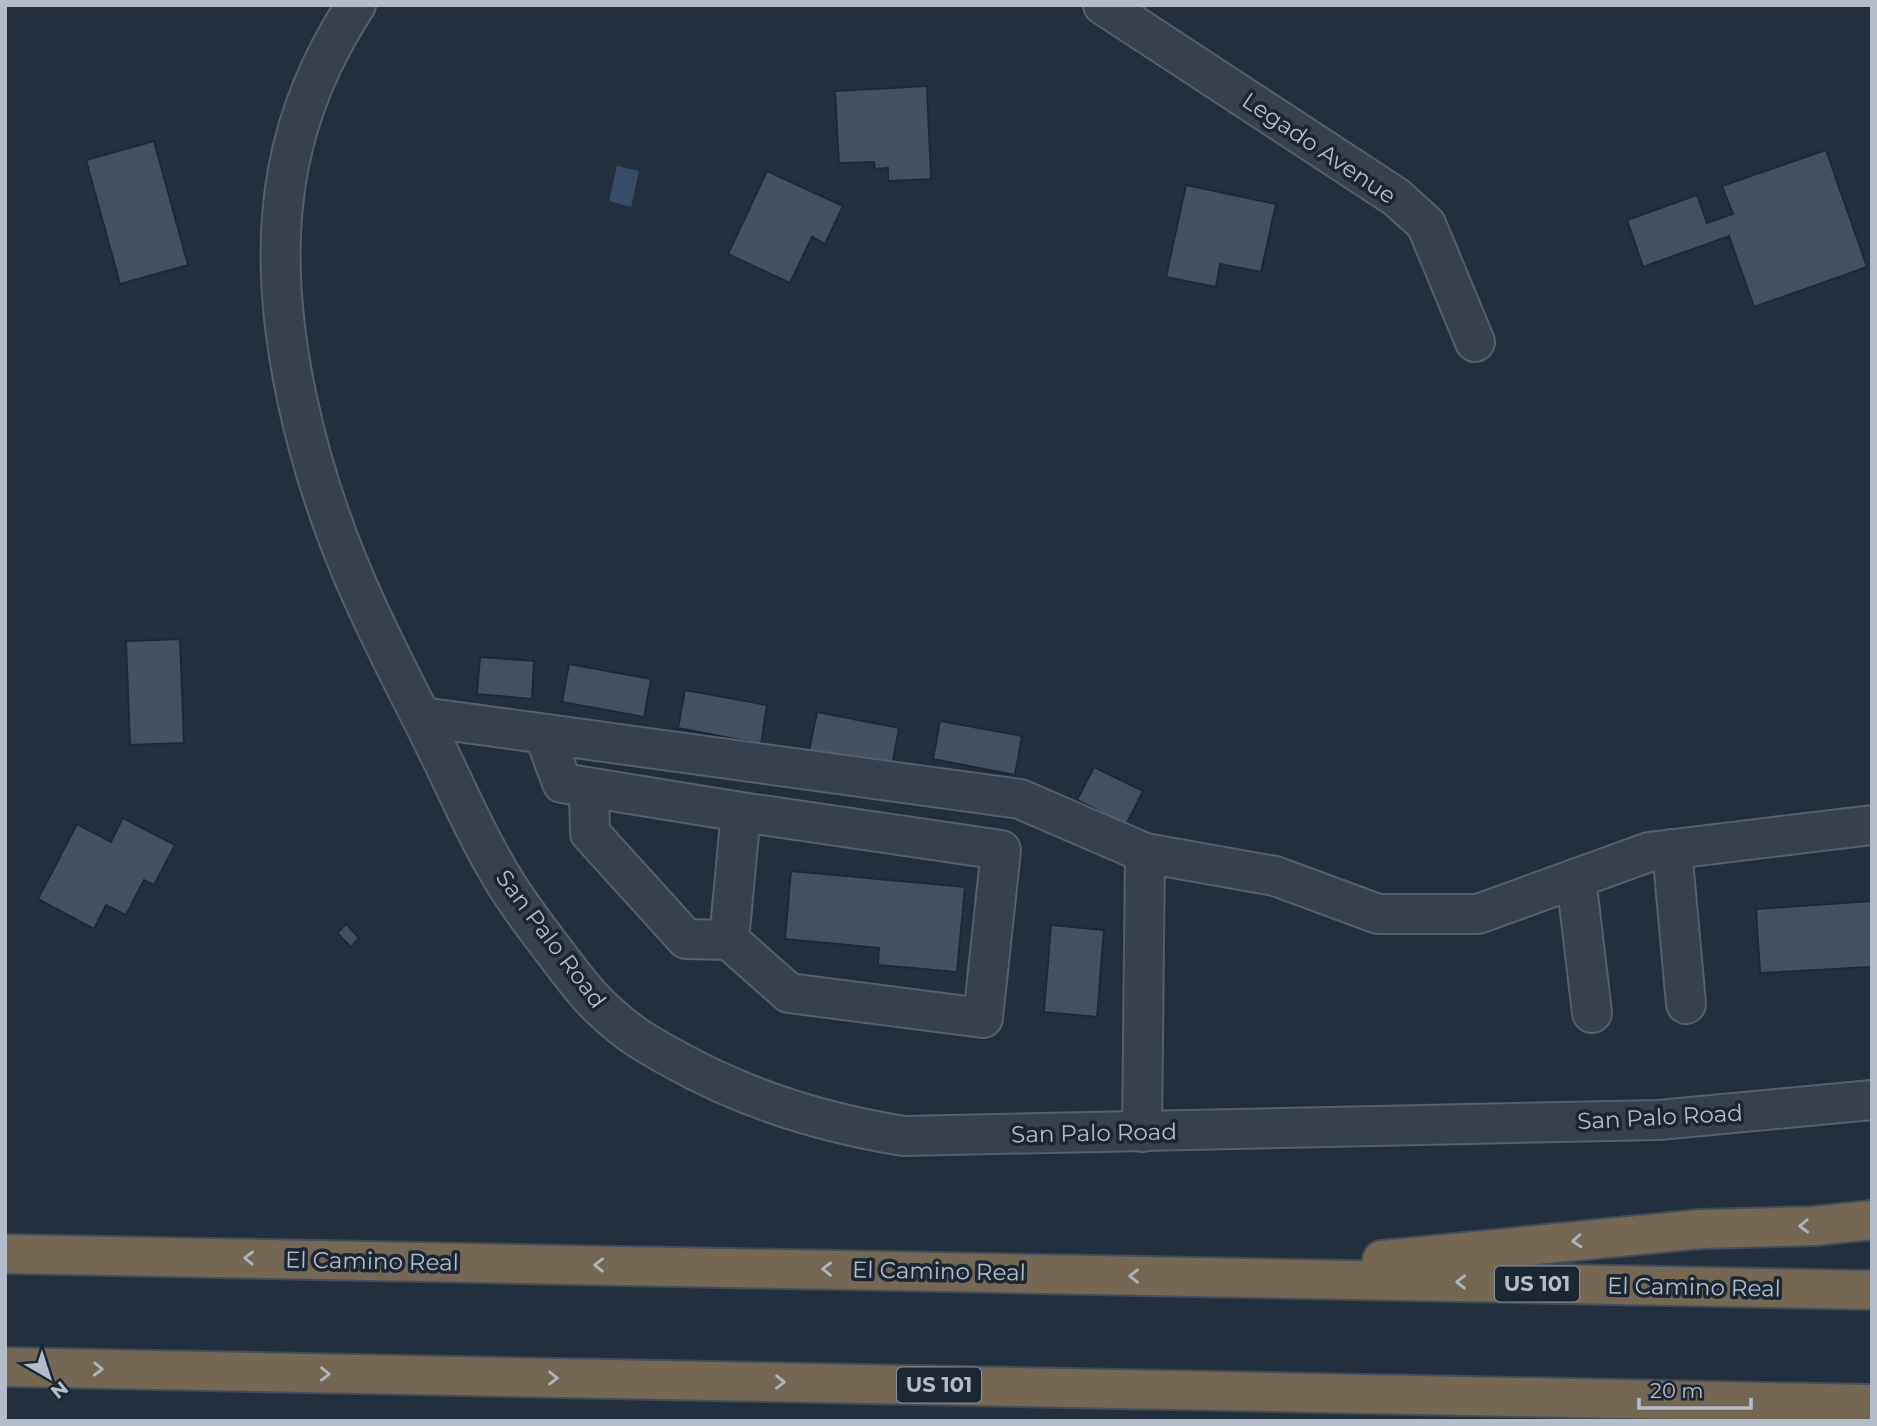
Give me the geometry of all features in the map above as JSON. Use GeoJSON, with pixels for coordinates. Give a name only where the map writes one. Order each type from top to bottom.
{"type":"FeatureCollection","features":[{"type":"Feature","properties":{"kind":"highway"},"geometry":{"type":"LineString","coordinates":[[1202,1277],[1701,1229],[1814,1226],[1872,1220]]}},
{"type":"Feature","properties":{"kind":"highway","name":"El Camino Real"},"geometry":{"type":"LineString","coordinates":[[5,1254],[1872,1290]]}},
{"type":"Feature","properties":{"kind":"highway","name":"US 101"},"geometry":{"type":"LineString","coordinates":[[5,1367],[1872,1404]]}},
{"type":"Feature","properties":{"kind":"highway"},"geometry":{"type":"LineString","coordinates":[[1131,1389],[1356,1421]]}},
{"type":"Feature","properties":{"kind":"street","name":"San Palo Road"},"geometry":{"type":"LineString","coordinates":[[356,5],[325,59],[309,95],[288,170],[283,209],[281,278],[288,349],[299,408],[321,488],[367,607],[503,878],[575,978],[607,1014],[637,1039],[708,1078],[749,1095],[808,1116],[904,1136],[1659,1120],[1872,1100]]}},
{"type":"Feature","properties":{"kind":"street","name":"Legado Avenue"},"geometry":{"type":"LineString","coordinates":[[1103,5],[1396,197],[1426,224],[1475,342]]}},
{"type":"Feature","properties":{"kind":"street"},"geometry":{"type":"LineString","coordinates":[[422,717],[1020,799],[1145,853],[1275,876],[1378,914],[1478,914],[1649,852],[1872,825]]}},
{"type":"Feature","properties":{"kind":"street"},"geometry":{"type":"LineString","coordinates":[[544,734],[562,783],[1001,850],[982,1018],[789,993],[729,940],[686,939],[590,833],[589,788]]}},
{"type":"Feature","properties":{"kind":"street"},"geometry":{"type":"LineString","coordinates":[[729,940],[740,812]]}},
{"type":"Feature","properties":{"kind":"street"},"geometry":{"type":"LineString","coordinates":[[1672,849],[1686,1004]]}},
{"type":"Feature","properties":{"kind":"street"},"geometry":{"type":"LineString","coordinates":[[1142,1132],[1145,853]]}},
{"type":"Feature","properties":{"kind":"street"},"geometry":{"type":"LineString","coordinates":[[1576,878],[1592,1013]]}},
{"type":"Feature","properties":{"kind":"water"},"geometry":{"type":"Polygon","coordinates":[[[617,166],[639,171],[631,207],[609,201],[617,166]]]}},
{"type":"Feature","properties":{"kind":"building"},"geometry":{"type":"Polygon","coordinates":[[[927,86],[931,179],[888,181],[888,168],[875,169],[874,162],[839,163],[835,91],[927,86]]]}},
{"type":"Feature","properties":{"kind":"building"},"geometry":{"type":"Polygon","coordinates":[[[154,141],[188,265],[120,284],[86,160],[154,141]]]}},
{"type":"Feature","properties":{"kind":"building"},"geometry":{"type":"Polygon","coordinates":[[[1826,150],[1867,267],[1754,307],[1729,236],[1643,267],[1627,220],[1697,195],[1707,223],[1733,214],[1722,186],[1826,150]]]}},
{"type":"Feature","properties":{"kind":"building"},"geometry":{"type":"Polygon","coordinates":[[[767,171],[843,206],[825,244],[812,237],[790,283],[728,254],[767,171]]]}},
{"type":"Feature","properties":{"kind":"building"},"geometry":{"type":"Polygon","coordinates":[[[1186,185],[1276,204],[1261,272],[1220,264],[1216,287],[1166,277],[1186,185]]]}},
{"type":"Feature","properties":{"kind":"building"},"geometry":{"type":"Polygon","coordinates":[[[180,639],[184,743],[130,745],[126,641],[180,639]]]}},
{"type":"Feature","properties":{"kind":"building"},"geometry":{"type":"Polygon","coordinates":[[[480,657],[534,661],[532,699],[477,694],[480,657]]]}},
{"type":"Feature","properties":{"kind":"building"},"geometry":{"type":"Polygon","coordinates":[[[569,664],[651,679],[644,717],[562,702],[569,664]]]}},
{"type":"Feature","properties":{"kind":"building"},"geometry":{"type":"Polygon","coordinates":[[[685,690],[767,705],[761,744],[678,728],[685,690]]]}},
{"type":"Feature","properties":{"kind":"building"},"geometry":{"type":"Polygon","coordinates":[[[817,712],[899,728],[892,766],[809,751],[817,712]]]}},
{"type":"Feature","properties":{"kind":"building"},"geometry":{"type":"Polygon","coordinates":[[[940,721],[1022,736],[1015,775],[933,759],[940,721]]]}},
{"type":"Feature","properties":{"kind":"building"},"geometry":{"type":"Polygon","coordinates":[[[1094,767],[1143,791],[1126,825],[1077,800],[1094,767]]]}},
{"type":"Feature","properties":{"kind":"building"},"geometry":{"type":"Polygon","coordinates":[[[123,818],[175,845],[154,885],[144,880],[126,915],[106,905],[94,929],[38,899],[77,824],[111,842],[123,818]]]}},
{"type":"Feature","properties":{"kind":"building"},"geometry":{"type":"Polygon","coordinates":[[[791,871],[965,887],[957,972],[878,965],[879,948],[785,939],[791,871]]]}},
{"type":"Feature","properties":{"kind":"building"},"geometry":{"type":"Polygon","coordinates":[[[1872,901],[1872,967],[1760,973],[1756,909],[1872,901]]]}},
{"type":"Feature","properties":{"kind":"building"},"geometry":{"type":"Polygon","coordinates":[[[346,924],[359,938],[351,947],[337,933],[346,924]]]}},
{"type":"Feature","properties":{"kind":"building"},"geometry":{"type":"Polygon","coordinates":[[[1051,925],[1104,930],[1097,1017],[1044,1012],[1051,925]]]}}]}
